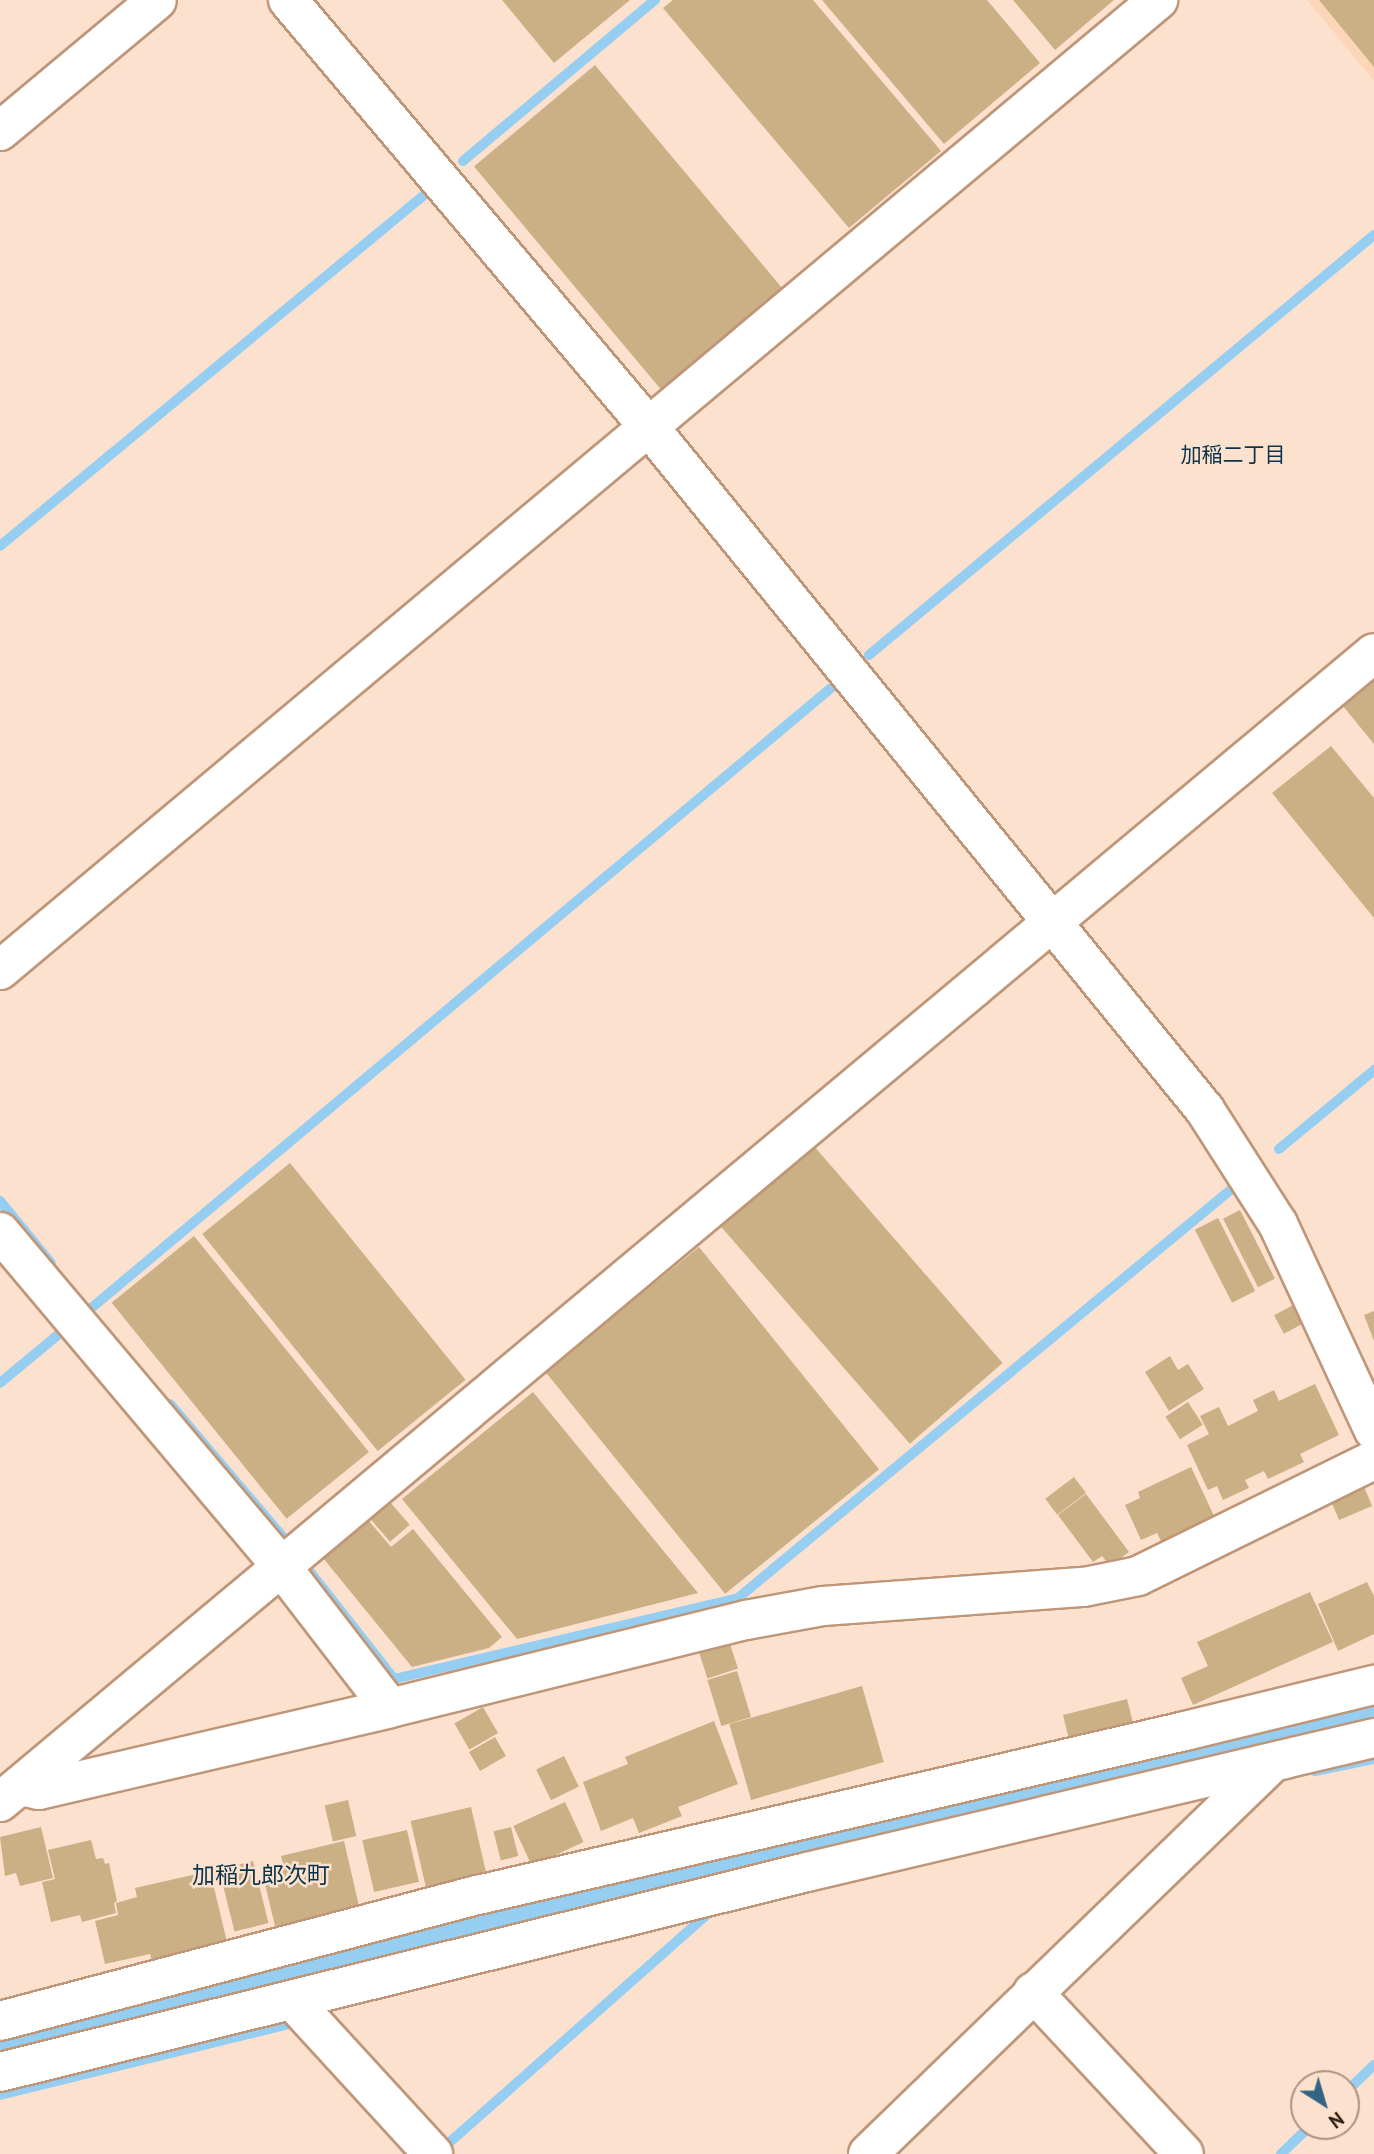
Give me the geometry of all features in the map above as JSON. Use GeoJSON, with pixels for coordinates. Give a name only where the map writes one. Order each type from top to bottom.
{"type":"FeatureCollection","features":[{"type":"Feature","properties":{"kind":"street"},"geometry":{"type":"LineString","coordinates":[[0,131],[157,0]]}},
{"type":"Feature","properties":{"kind":"street"},"geometry":{"type":"LineString","coordinates":[[288,0],[648,426],[1205,1110],[1278,1224],[1374,1431]]}},
{"type":"Feature","properties":{"kind":"street"},"geometry":{"type":"LineString","coordinates":[[0,970],[1158,0]]}},
{"type":"Feature","properties":{"kind":"street"},"geometry":{"type":"LineString","coordinates":[[10,1794],[280,1565],[1374,653]]}},
{"type":"Feature","properties":{"kind":"street"},"geometry":{"type":"LineString","coordinates":[[0,1232],[280,1565],[390,1708]]}},
{"type":"Feature","properties":{"kind":"street"},"geometry":{"type":"LineString","coordinates":[[10,1794],[40,1790],[390,1708],[746,1620],[823,1606],[1084,1587],[1138,1576],[1374,1460]]}},
{"type":"Feature","properties":{"kind":"street"},"geometry":{"type":"LineString","coordinates":[[0,2021],[478,1895],[1374,1685]]}},
{"type":"Feature","properties":{"kind":"street"},"geometry":{"type":"LineString","coordinates":[[0,2072],[807,1872],[1374,1738]]}},
{"type":"Feature","properties":{"kind":"street"},"geometry":{"type":"LineString","coordinates":[[868,2154],[1271,1764]]}},
{"type":"Feature","properties":{"kind":"street"},"geometry":{"type":"LineString","coordinates":[[1033,1992],[1184,2154]]}},
{"type":"Feature","properties":{"kind":"street"},"geometry":{"type":"LineString","coordinates":[[292,2000],[433,2154]]}},
{"type":"Feature","properties":{"kind":"shaded area"},"geometry":{"type":"Polygon","coordinates":[[[1307,0],[1374,0],[1374,81],[1307,0]]]}},
{"type":"Feature","properties":{"kind":"water"},"geometry":{"type":"Polygon","coordinates":[[[1374,1701],[1374,1721],[0,2056],[0,2033],[496,1904],[1374,1701]]]}},
{"type":"Feature","properties":{"kind":"building"},"geometry":{"type":"Polygon","coordinates":[[[502,0],[630,0],[554,63],[502,0]]]}},
{"type":"Feature","properties":{"kind":"building"},"geometry":{"type":"Polygon","coordinates":[[[673,0],[813,0],[941,151],[849,228],[663,8],[673,0]]]}},
{"type":"Feature","properties":{"kind":"building"},"geometry":{"type":"Polygon","coordinates":[[[822,0],[987,0],[1040,63],[944,144],[822,0]]]}},
{"type":"Feature","properties":{"kind":"building"},"geometry":{"type":"Polygon","coordinates":[[[1013,0],[1114,0],[1055,50],[1013,0]]]}},
{"type":"Feature","properties":{"kind":"building"},"geometry":{"type":"Polygon","coordinates":[[[1319,0],[1374,0],[1374,67],[1319,0]]]}},
{"type":"Feature","properties":{"kind":"building"},"geometry":{"type":"Polygon","coordinates":[[[595,65],[782,288],[661,389],[474,167],[595,65]]]}},
{"type":"Feature","properties":{"kind":"building"},"geometry":{"type":"Polygon","coordinates":[[[1374,670],[1374,744],[1338,700],[1374,670]]]}},
{"type":"Feature","properties":{"kind":"building"},"geometry":{"type":"Polygon","coordinates":[[[1331,746],[1374,798],[1374,918],[1272,793],[1331,746]]]}},
{"type":"Feature","properties":{"kind":"building"},"geometry":{"type":"Polygon","coordinates":[[[813,1145],[1003,1363],[910,1444],[720,1226],[813,1145]]]}},
{"type":"Feature","properties":{"kind":"building"},"geometry":{"type":"Polygon","coordinates":[[[290,1163],[466,1380],[378,1451],[202,1234],[290,1163]]]}},
{"type":"Feature","properties":{"kind":"building"},"geometry":{"type":"Polygon","coordinates":[[[1240,1210],[1275,1279],[1258,1287],[1223,1219],[1240,1210]]]}},
{"type":"Feature","properties":{"kind":"building"},"geometry":{"type":"Polygon","coordinates":[[[1218,1218],[1255,1291],[1232,1303],[1195,1230],[1218,1218]]]}},
{"type":"Feature","properties":{"kind":"building"},"geometry":{"type":"Polygon","coordinates":[[[194,1236],[369,1452],[287,1519],[112,1303],[194,1236]]]}},
{"type":"Feature","properties":{"kind":"building"},"geometry":{"type":"Polygon","coordinates":[[[699,1247],[879,1469],[725,1594],[545,1372],[699,1247]]]}},
{"type":"Feature","properties":{"kind":"building"},"geometry":{"type":"Polygon","coordinates":[[[1297,1303],[1307,1322],[1284,1334],[1274,1315],[1297,1303]]]}},
{"type":"Feature","properties":{"kind":"building"},"geometry":{"type":"Polygon","coordinates":[[[1374,1311],[1374,1341],[1364,1315],[1374,1311]]]}},
{"type":"Feature","properties":{"kind":"building"},"geometry":{"type":"Polygon","coordinates":[[[1170,1356],[1178,1370],[1188,1364],[1204,1389],[1169,1411],[1145,1372],[1170,1356]]]}},
{"type":"Feature","properties":{"kind":"building"},"geometry":{"type":"Polygon","coordinates":[[[1315,1384],[1339,1435],[1300,1454],[1304,1462],[1268,1479],[1264,1471],[1245,1480],[1249,1488],[1223,1500],[1217,1486],[1208,1490],[1187,1445],[1209,1434],[1200,1416],[1219,1407],[1228,1426],[1258,1411],[1253,1400],[1274,1390],[1279,1401],[1315,1384]]]}},
{"type":"Feature","properties":{"kind":"building"},"geometry":{"type":"Polygon","coordinates":[[[533,1392],[698,1593],[517,1639],[402,1499],[533,1392]]]}},
{"type":"Feature","properties":{"kind":"building"},"geometry":{"type":"Polygon","coordinates":[[[1188,1402],[1203,1425],[1180,1439],[1165,1417],[1188,1402]]]}},
{"type":"Feature","properties":{"kind":"building"},"geometry":{"type":"Polygon","coordinates":[[[1191,1467],[1216,1520],[1163,1545],[1157,1533],[1141,1540],[1125,1505],[1140,1498],[1138,1492],[1191,1467]]]}},
{"type":"Feature","properties":{"kind":"building"},"geometry":{"type":"Polygon","coordinates":[[[1074,1477],[1086,1493],[1057,1515],[1045,1499],[1074,1477]]]}},
{"type":"Feature","properties":{"kind":"building"},"geometry":{"type":"Polygon","coordinates":[[[1362,1482],[1372,1506],[1339,1520],[1329,1496],[1362,1482]]]}},
{"type":"Feature","properties":{"kind":"building"},"geometry":{"type":"Polygon","coordinates":[[[1086,1494],[1129,1552],[1110,1566],[1102,1556],[1093,1562],[1058,1515],[1086,1494]]]}},
{"type":"Feature","properties":{"kind":"building"},"geometry":{"type":"Polygon","coordinates":[[[390,1502],[410,1525],[390,1542],[370,1519],[390,1502]]]}},
{"type":"Feature","properties":{"kind":"building"},"geometry":{"type":"Polygon","coordinates":[[[369,1521],[391,1547],[413,1529],[502,1637],[489,1648],[412,1667],[323,1558],[369,1521]]]}},
{"type":"Feature","properties":{"kind":"building"},"geometry":{"type":"Polygon","coordinates":[[[1367,1582],[1374,1596],[1374,1634],[1338,1651],[1318,1604],[1367,1582]]]}},
{"type":"Feature","properties":{"kind":"building"},"geometry":{"type":"Polygon","coordinates":[[[1310,1592],[1333,1642],[1193,1705],[1181,1678],[1208,1666],[1197,1642],[1310,1592]]]}},
{"type":"Feature","properties":{"kind":"building"},"geometry":{"type":"Polygon","coordinates":[[[729,1641],[738,1669],[708,1678],[699,1651],[729,1641]]]}},
{"type":"Feature","properties":{"kind":"building"},"geometry":{"type":"Polygon","coordinates":[[[737,1671],[751,1717],[721,1726],[707,1680],[737,1671]]]}},
{"type":"Feature","properties":{"kind":"building"},"geometry":{"type":"Polygon","coordinates":[[[862,1686],[884,1762],[751,1800],[729,1724],[862,1686]]]}},
{"type":"Feature","properties":{"kind":"building"},"geometry":{"type":"Polygon","coordinates":[[[1127,1699],[1134,1727],[1070,1743],[1063,1715],[1127,1699]]]}},
{"type":"Feature","properties":{"kind":"building"},"geometry":{"type":"Polygon","coordinates":[[[483,1707],[498,1733],[469,1749],[454,1724],[483,1707]]]}},
{"type":"Feature","properties":{"kind":"building"},"geometry":{"type":"Polygon","coordinates":[[[714,1721],[738,1784],[678,1807],[682,1816],[639,1833],[633,1818],[601,1831],[583,1782],[628,1764],[625,1757],[714,1721]]]}},
{"type":"Feature","properties":{"kind":"building"},"geometry":{"type":"Polygon","coordinates":[[[495,1737],[506,1756],[480,1771],[469,1752],[495,1737]]]}},
{"type":"Feature","properties":{"kind":"building"},"geometry":{"type":"Polygon","coordinates":[[[564,1756],[579,1787],[551,1800],[536,1770],[564,1756]]]}},
{"type":"Feature","properties":{"kind":"building"},"geometry":{"type":"Polygon","coordinates":[[[348,1800],[356,1836],[333,1841],[325,1805],[348,1800]]]}},
{"type":"Feature","properties":{"kind":"building"},"geometry":{"type":"Polygon","coordinates":[[[565,1802],[584,1842],[532,1866],[513,1826],[565,1802]]]}},
{"type":"Feature","properties":{"kind":"building"},"geometry":{"type":"Polygon","coordinates":[[[471,1807],[487,1878],[427,1892],[411,1821],[471,1807]]]}},
{"type":"Feature","properties":{"kind":"building"},"geometry":{"type":"Polygon","coordinates":[[[41,1827],[53,1878],[20,1886],[16,1873],[5,1876],[0,1837],[41,1827]]]}},
{"type":"Feature","properties":{"kind":"building"},"geometry":{"type":"Polygon","coordinates":[[[511,1827],[518,1856],[501,1860],[494,1831],[511,1827]]]}},
{"type":"Feature","properties":{"kind":"building"},"geometry":{"type":"Polygon","coordinates":[[[407,1830],[419,1882],[374,1892],[362,1840],[407,1830]]]}},
{"type":"Feature","properties":{"kind":"building"},"geometry":{"type":"Polygon","coordinates":[[[91,1840],[96,1859],[103,1858],[105,1864],[109,1863],[117,1901],[114,1903],[116,1913],[82,1922],[80,1915],[51,1922],[42,1882],[55,1879],[48,1850],[91,1840]]]}},
{"type":"Feature","properties":{"kind":"building"},"geometry":{"type":"Polygon","coordinates":[[[344,1841],[359,1906],[275,1926],[262,1872],[284,1867],[281,1856],[344,1841]]]}},
{"type":"Feature","properties":{"kind":"building"},"geometry":{"type":"Polygon","coordinates":[[[253,1861],[268,1923],[235,1932],[219,1869],[253,1861]]]}},
{"type":"Feature","properties":{"kind":"building"},"geometry":{"type":"Polygon","coordinates":[[[210,1871],[227,1942],[187,1951],[189,1960],[154,1969],[150,1954],[105,1964],[95,1921],[118,1915],[116,1903],[137,1897],[135,1888],[210,1871]]]}},
{"type":"Feature","properties":{"kind":"waterway"},"geometry":{"type":"LineString","coordinates":[[463,161],[655,0]]}},
{"type":"Feature","properties":{"kind":"waterway"},"geometry":{"type":"LineString","coordinates":[[0,546],[423,196]]}},
{"type":"Feature","properties":{"kind":"waterway"},"geometry":{"type":"LineString","coordinates":[[869,655],[1374,235]]}},
{"type":"Feature","properties":{"kind":"waterway"},"geometry":{"type":"LineString","coordinates":[[89,1310],[831,688]]}},
{"type":"Feature","properties":{"kind":"waterway"},"geometry":{"type":"LineString","coordinates":[[1279,1149],[1374,1070]]}},
{"type":"Feature","properties":{"kind":"waterway"},"geometry":{"type":"LineString","coordinates":[[307,1568],[394,1679],[738,1598],[1234,1187]]}},
{"type":"Feature","properties":{"kind":"waterway"},"geometry":{"type":"LineString","coordinates":[[0,1201],[51,1263]]}},
{"type":"Feature","properties":{"kind":"waterway"},"geometry":{"type":"LineString","coordinates":[[0,1383],[65,1329]]}},
{"type":"Feature","properties":{"kind":"waterway"},"geometry":{"type":"LineString","coordinates":[[170,1404],[288,1543]]}},
{"type":"Feature","properties":{"kind":"waterway"},"geometry":{"type":"LineString","coordinates":[[1315,1771],[1374,1759]]}},
{"type":"Feature","properties":{"kind":"waterway"},"geometry":{"type":"LineString","coordinates":[[451,2141],[711,1911]]}},
{"type":"Feature","properties":{"kind":"waterway"},"geometry":{"type":"LineString","coordinates":[[0,2095],[290,2024]]}},
{"type":"Feature","properties":{"kind":"waterway"},"geometry":{"type":"LineString","coordinates":[[1360,2078],[1374,2065]]}},
{"type":"Feature","properties":{"kind":"waterway"},"geometry":{"type":"LineString","coordinates":[[1281,2154],[1296,2140]]}},
{"type":"Feature","properties":{"kind":"district","name":"加稲二丁目"},"geometry":{"type":"Point","coordinates":[1233,455]}},
{"type":"Feature","properties":{"kind":"district","name":"加稲九郎次町"},"geometry":{"type":"Point","coordinates":[261,1875]}}]}
